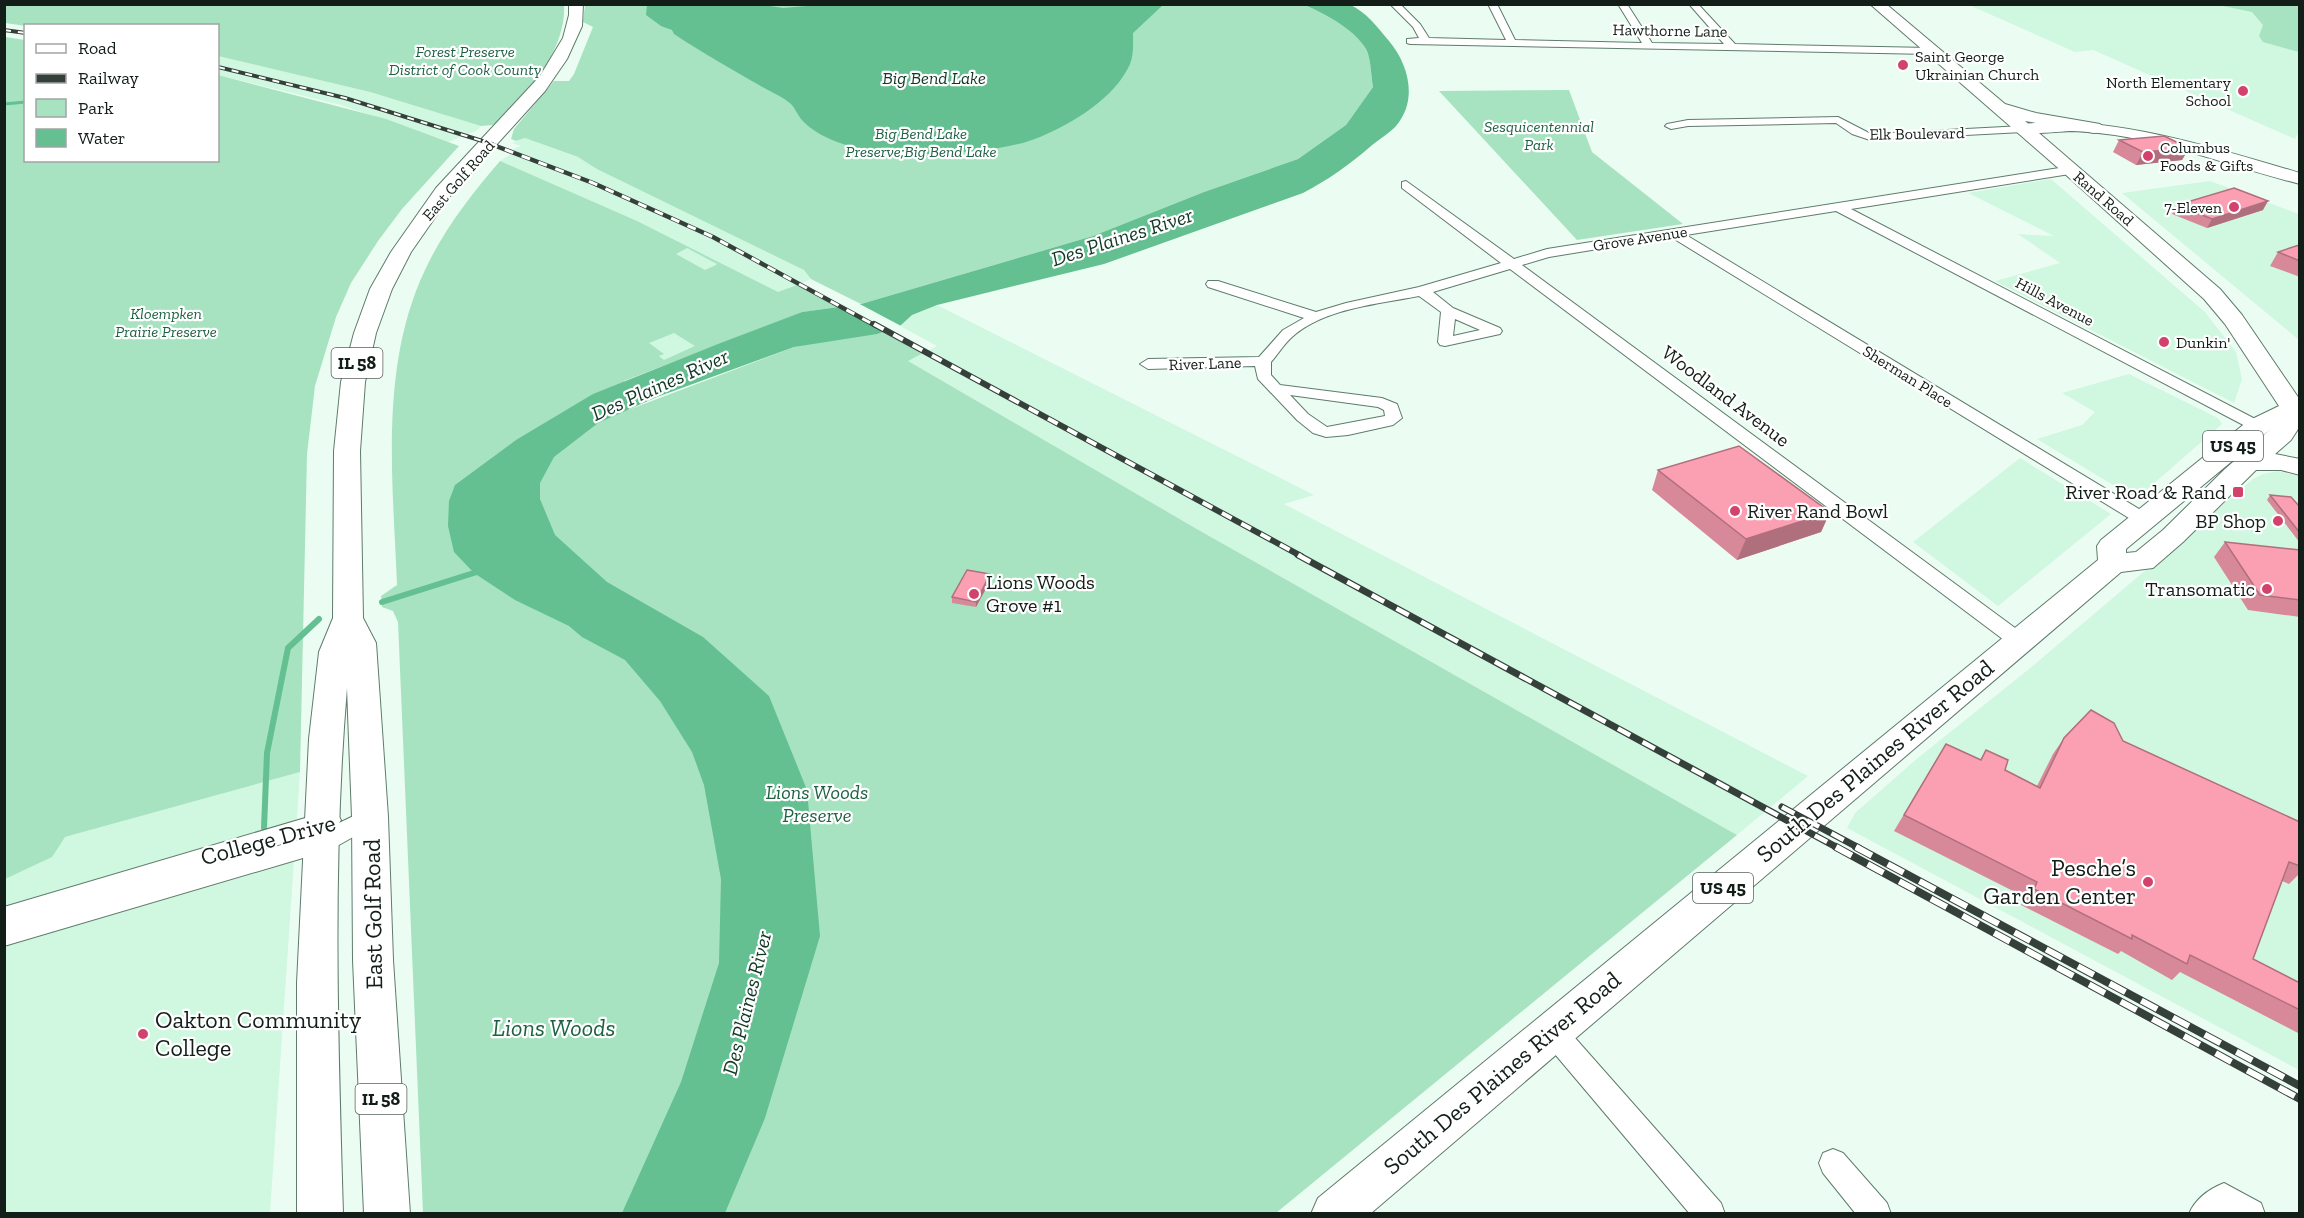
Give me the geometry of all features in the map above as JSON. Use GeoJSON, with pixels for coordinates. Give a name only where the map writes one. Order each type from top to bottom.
{"type":"FeatureCollection","features":[{"type":"Feature","properties":{"kind":"main road","name":"East Golf Road"},"geometry":{"type":"LineString","coordinates":[[320,1214],[316,983],[326,739],[335,652],[348,618],[348,434],[353,382],[365,333],[381,290],[401,252],[443,192],[539,88],[552,70],[573,28],[576,4]]}},
{"type":"Feature","properties":{"kind":"main road","name":"Rand Road"},"geometry":{"type":"LineString","coordinates":[[1877,4],[2072,170],[2212,294],[2246,336],[2297,412]]}},
{"type":"Feature","properties":{"kind":"main road"},"geometry":{"type":"LineString","coordinates":[[1994,105],[2038,119],[2094,128]]}},
{"type":"Feature","properties":{"kind":"main road","name":"Elk Boulevard"},"geometry":{"type":"LineString","coordinates":[[2023,129],[2040,126],[2094,128],[2183,145],[2300,179]]}},
{"type":"Feature","properties":{"kind":"main road","name":"Elk Boulevard"},"geometry":{"type":"LineString","coordinates":[[2023,129],[2120,133]]}},
{"type":"Feature","properties":{"kind":"main road","name":"US 45"},"geometry":{"type":"LineString","coordinates":[[2297,412],[2282,435],[2249,462],[2143,561],[2113,563],[2111,546],[2143,519],[2257,426],[2297,412]]}},
{"type":"Feature","properties":{"kind":"main road"},"geometry":{"type":"LineString","coordinates":[[2249,462],[2274,462],[2300,467]]}},
{"type":"Feature","properties":{"kind":"main road","name":"South Des Plaines River Road"},"geometry":{"type":"LineString","coordinates":[[1334,1214],[2113,563]]}},
{"type":"Feature","properties":{"kind":"main road","name":"East Golf Road"},"geometry":{"type":"LineString","coordinates":[[348,618],[361,643],[370,817],[373,960],[387,1214]]}},
{"type":"Feature","properties":{"kind":"street"},"geometry":{"type":"LineString","coordinates":[[1394,4],[1418,26],[1425,41]]}},
{"type":"Feature","properties":{"kind":"street"},"geometry":{"type":"LineString","coordinates":[[1492,4],[1512,43]]}},
{"type":"Feature","properties":{"kind":"street"},"geometry":{"type":"LineString","coordinates":[[1622,4],[1649,45]]}},
{"type":"Feature","properties":{"kind":"street"},"geometry":{"type":"LineString","coordinates":[[1694,4],[1731,46]]}},
{"type":"Feature","properties":{"kind":"street","name":"Hawthorne Lane"},"geometry":{"type":"LineString","coordinates":[[1410,41],[1930,51]]}},
{"type":"Feature","properties":{"kind":"street","name":"Elk Boulevard"},"geometry":{"type":"LineString","coordinates":[[1671,126],[1688,123],[1838,120],[1856,132],[1870,137],[2023,129]]}},
{"type":"Feature","properties":{"kind":"street","name":"Grove Avenue"},"geometry":{"type":"LineString","coordinates":[[1263,361],[1288,333],[1316,317],[1346,307],[1422,291],[1514,265],[1547,253],[2072,170]]}},
{"type":"Feature","properties":{"kind":"street","name":"Woodland Avenue"},"geometry":{"type":"LineString","coordinates":[[1406,186],[2019,641]]}},
{"type":"Feature","properties":{"kind":"street","name":"Hills Avenue"},"geometry":{"type":"LineString","coordinates":[[1836,206],[2257,426]]}},
{"type":"Feature","properties":{"kind":"street","name":"Sherman Place"},"geometry":{"type":"LineString","coordinates":[[1673,232],[2143,519]]}},
{"type":"Feature","properties":{"kind":"street"},"geometry":{"type":"LineString","coordinates":[[1213,284],[1316,317]]}},
{"type":"Feature","properties":{"kind":"street"},"geometry":{"type":"LineString","coordinates":[[1422,291],[1448,311]]}},
{"type":"Feature","properties":{"kind":"street"},"geometry":{"type":"LineString","coordinates":[[1263,361],[1263,376],[1316,428],[1326,432],[1387,422],[1394,418],[1391,407],[1382,403],[1277,389]]}},
{"type":"Feature","properties":{"kind":"street","name":"River Lane"},"geometry":{"type":"LineString","coordinates":[[1148,364],[1263,361]]}},
{"type":"Feature","properties":{"kind":"street","name":"College Drive"},"geometry":{"type":"LineString","coordinates":[[4,935],[370,817]]}},
{"type":"Feature","properties":{"kind":"street","name":"College Drive"},"geometry":{"type":"LineString","coordinates":[[4,918],[323,832]]}},
{"type":"Feature","properties":{"kind":"street"},"geometry":{"type":"LineString","coordinates":[[1552,1031],[1710,1214]]}},
{"type":"Feature","properties":{"kind":"street"},"geometry":{"type":"LineString","coordinates":[[1833,1163],[1876,1214]]}},
{"type":"Feature","properties":{"kind":"street"},"geometry":{"type":"LineString","coordinates":[[2204,1214],[2224,1198],[2250,1214]]}},
{"type":"Feature","properties":{"kind":"shaded area","name":"North Elementary School"},"geometry":{"type":"Polygon","coordinates":[[[2272,4],[2299,13],[2299,131],[2295,139],[2093,50],[2075,52],[1969,5],[2272,4]]]}},
{"type":"Feature","properties":{"kind":"shaded area"},"geometry":{"type":"Polygon","coordinates":[[[219,56],[370,92],[481,126],[476,131],[448,142],[341,105],[219,75],[219,56]]]}},
{"type":"Feature","properties":{"kind":"shaded area"},"geometry":{"type":"Polygon","coordinates":[[[525,138],[577,157],[707,193],[861,304],[811,279],[798,285],[839,307],[802,312],[623,381],[500,161],[511,154],[506,152],[521,146],[512,143],[525,138]]]}},
{"type":"Feature","properties":{"kind":"shaded area"},"geometry":{"type":"Polygon","coordinates":[[[2051,179],[2205,312],[2236,352],[2242,379],[2234,403],[1995,281],[2060,263],[2018,234],[2054,236],[1968,193],[2051,179]]]}},
{"type":"Feature","properties":{"kind":"shaded area"},"geometry":{"type":"Polygon","coordinates":[[[2210,181],[2299,214],[2299,340],[2122,193],[2210,181]]]}},
{"type":"Feature","properties":{"kind":"shaded area"},"geometry":{"type":"Polygon","coordinates":[[[937,305],[1314,495],[1284,504],[1808,776],[1737,835],[1195,528],[849,338],[882,332],[924,353],[937,346],[900,326],[912,315],[937,305]]]}},
{"type":"Feature","properties":{"kind":"shaded area"},"geometry":{"type":"Polygon","coordinates":[[[2129,374],[2218,418],[2222,424],[2136,499],[2037,439],[2082,425],[2095,412],[2062,393],[2129,374]]]}},
{"type":"Feature","properties":{"kind":"shaded area"},"geometry":{"type":"Polygon","coordinates":[[[2020,458],[2111,514],[1998,606],[1913,542],[2020,458]]]}},
{"type":"Feature","properties":{"kind":"shaded area"},"geometry":{"type":"Polygon","coordinates":[[[2278,471],[2299,476],[2299,1070],[1847,828],[1855,813],[1919,757],[2029,669],[2253,479],[2278,471]]]}},
{"type":"Feature","properties":{"kind":"shaded area","name":"Oakton Community College"},"geometry":{"type":"Polygon","coordinates":[[[300,772],[270,1213],[5,1213],[4,854],[300,772]]]}},
{"type":"Feature","properties":{"kind":"green space","name":"Forest Preserve District of Cook County"},"geometry":{"type":"Polygon","coordinates":[[[5,4],[564,4],[559,37],[544,68],[522,97],[498,121],[493,125],[481,126],[370,92],[219,56],[219,24],[24,26],[5,23],[5,4]]]}},
{"type":"Feature","properties":{"kind":"green space","name":"Big Bend Lake Preserve;Big Bend Lake"},"geometry":{"type":"Polygon","coordinates":[[[585,5],[1304,5],[1338,22],[1361,42],[1369,57],[1373,87],[1346,125],[1298,159],[1204,192],[1093,236],[861,304],[811,279],[804,270],[597,169],[578,157],[525,138],[516,141],[511,139],[514,129],[554,81],[569,81],[574,74],[593,27],[583,22],[585,5]]]}},
{"type":"Feature","properties":{"kind":"green space"},"geometry":{"type":"Polygon","coordinates":[[[2218,5],[2299,5],[2299,52],[2263,42],[2259,36],[2263,25],[2252,12],[2218,5]]]}},
{"type":"Feature","properties":{"kind":"green space","name":"Kloempken Prairie Preserve"},"geometry":{"type":"Polygon","coordinates":[[[5,37],[24,40],[24,162],[219,162],[219,75],[386,119],[459,146],[402,209],[351,283],[336,317],[315,386],[307,454],[300,772],[65,837],[52,857],[5,879],[5,37]]]}},
{"type":"Feature","properties":{"kind":"green space","name":"Sesquicentennial Park"},"geometry":{"type":"Polygon","coordinates":[[[1569,90],[1592,152],[1683,224],[1577,240],[1439,91],[1569,90]]]}},
{"type":"Feature","properties":{"kind":"green space","name":"Lions Woods Preserve"},"geometry":{"type":"Polygon","coordinates":[[[500,161],[637,221],[778,292],[797,285],[839,307],[802,312],[624,381],[628,410],[794,347],[882,332],[923,353],[908,361],[1195,528],[1737,835],[1276,1213],[423,1213],[398,622],[393,611],[382,607],[381,596],[397,585],[392,425],[395,385],[410,307],[425,270],[441,240],[500,161]],[[687,248],[676,254],[705,270],[717,264],[687,248]],[[674,333],[649,343],[664,354],[659,356],[664,360],[695,346],[674,333]]]}},
{"type":"Feature","properties":{"kind":"water","name":"Big Bend Lake"},"geometry":{"type":"Polygon","coordinates":[[[758,4],[783,8],[830,4],[1163,5],[1133,33],[1130,64],[1114,88],[1079,117],[1040,137],[1021,143],[970,152],[914,154],[863,149],[843,144],[820,134],[805,123],[784,98],[705,54],[674,34],[672,30],[661,26],[646,15],[647,5],[758,4]]]}},
{"type":"Feature","properties":{"kind":"water","name":"Des Plaines River"},"geometry":{"type":"Polygon","coordinates":[[[1348,4],[1371,20],[1396,50],[1406,72],[1409,94],[1407,105],[1403,116],[1391,131],[1346,166],[1312,188],[1104,264],[937,305],[912,315],[900,326],[877,334],[794,347],[657,397],[598,423],[554,457],[540,483],[540,499],[555,535],[607,582],[703,637],[769,696],[807,790],[820,936],[765,1118],[725,1213],[622,1213],[681,1082],[719,963],[721,879],[704,785],[692,752],[660,701],[625,660],[582,637],[569,626],[515,600],[474,573],[454,552],[448,526],[449,501],[455,485],[516,440],[593,394],[718,344],[802,312],[861,304],[1093,236],[1204,192],[1298,159],[1346,125],[1373,87],[1369,57],[1361,42],[1338,22],[1304,5],[1348,4]]]}},
{"type":"Feature","properties":{"kind":"pier"},"geometry":{"type":"Polygon","coordinates":[[[856,302],[903,327],[887,333],[834,305],[856,302]]]}},
{"type":"Feature","properties":{"kind":"building"},"geometry":{"type":"Polygon","coordinates":[[[2164,136],[2189,148],[2143,152],[2119,140],[2164,136]]]}},
{"type":"Feature","properties":{"kind":"building"},"geometry":{"type":"Polygon","coordinates":[[[2234,188],[2268,201],[2212,219],[2177,205],[2234,188]]]}},
{"type":"Feature","properties":{"kind":"building"},"geometry":{"type":"Polygon","coordinates":[[[2299,245],[2300,261],[2278,252],[2299,245]]]}},
{"type":"Feature","properties":{"kind":"building"},"geometry":{"type":"Polygon","coordinates":[[[1739,446],[1830,512],[1746,539],[1658,470],[1739,446]]]}},
{"type":"Feature","properties":{"kind":"building"},"geometry":{"type":"Polygon","coordinates":[[[2270,495],[2291,497],[2300,507],[2300,533],[2270,495]]]}},
{"type":"Feature","properties":{"kind":"building"},"geometry":{"type":"Polygon","coordinates":[[[2225,542],[2300,550],[2300,600],[2260,595],[2225,542]]]}},
{"type":"Feature","properties":{"kind":"building","name":"Lions Woods Grove #1"},"geometry":{"type":"Polygon","coordinates":[[[967,570],[990,574],[976,602],[952,597],[967,570]]]}},
{"type":"Feature","properties":{"kind":"building","name":"Pesche’s Garden Center"},"geometry":{"type":"Polygon","coordinates":[[[2091,710],[2114,723],[2123,741],[2300,822],[2300,866],[2289,862],[2253,959],[2300,983],[2300,1010],[2190,955],[2187,964],[2132,935],[2132,939],[2034,889],[2037,882],[1904,815],[1946,744],[1981,760],[1986,750],[2008,760],[2005,770],[2040,788],[2064,738],[2091,710]]]}},
{"type":"Feature","properties":{"kind":"waterway"},"geometry":{"type":"LineString","coordinates":[[4,104],[24,102]]}},
{"type":"Feature","properties":{"kind":"waterway"},"geometry":{"type":"LineString","coordinates":[[382,602],[480,571]]}},
{"type":"Feature","properties":{"kind":"waterway"},"geometry":{"type":"LineString","coordinates":[[264,828],[267,753],[288,648],[319,619]]}},
{"type":"Feature","properties":{"kind":"railway"},"geometry":{"type":"LineString","coordinates":[[4,30],[24,33]]}},
{"type":"Feature","properties":{"kind":"railway"},"geometry":{"type":"LineString","coordinates":[[219,67],[345,98],[492,144]]}},
{"type":"Feature","properties":{"kind":"railway"},"geometry":{"type":"LineString","coordinates":[[488,143],[593,183],[713,237],[876,326]]}},
{"type":"Feature","properties":{"kind":"railway"},"geometry":{"type":"LineString","coordinates":[[874,324],[1301,556]]}},
{"type":"Feature","properties":{"kind":"railway"},"geometry":{"type":"LineString","coordinates":[[1298,555],[1838,848]]}},
{"type":"Feature","properties":{"kind":"railway"},"geometry":{"type":"LineString","coordinates":[[1782,807],[1859,848]]}},
{"type":"Feature","properties":{"kind":"railway"},"geometry":{"type":"LineString","coordinates":[[1836,847],[2300,1099]]}},
{"type":"Feature","properties":{"kind":"railway"},"geometry":{"type":"LineString","coordinates":[[1856,847],[2300,1086]]}},
{"type":"Feature","properties":{"kind":"place","name":"Saint George Ukrainian Church"},"geometry":{"type":"Point","coordinates":[1903,65]}},
{"type":"Feature","properties":{"kind":"place","name":"North Elementary School"},"geometry":{"type":"Point","coordinates":[2243,91]}},
{"type":"Feature","properties":{"kind":"place","name":"Columbus Foods & Gifts"},"geometry":{"type":"Point","coordinates":[2148,156]}},
{"type":"Feature","properties":{"kind":"place","name":"7-Eleven"},"geometry":{"type":"Point","coordinates":[2234,207]}},
{"type":"Feature","properties":{"kind":"place","name":"Dunkin'"},"geometry":{"type":"Point","coordinates":[2164,342]}},
{"type":"Feature","properties":{"kind":"place","name":"River Road & Rand"},"geometry":{"type":"Point","coordinates":[2238,492]}},
{"type":"Feature","properties":{"kind":"place","name":"River Rand Bowl"},"geometry":{"type":"Point","coordinates":[1735,511]}},
{"type":"Feature","properties":{"kind":"place","name":"BP Shop"},"geometry":{"type":"Point","coordinates":[2278,521]}},
{"type":"Feature","properties":{"kind":"place","name":"Transomatic"},"geometry":{"type":"Point","coordinates":[2267,589]}},
{"type":"Feature","properties":{"kind":"place","name":"Lions Woods Grove #1"},"geometry":{"type":"Point","coordinates":[974,594]}},
{"type":"Feature","properties":{"kind":"place","name":"Pesche’s Garden Center"},"geometry":{"type":"Point","coordinates":[2148,882]}},
{"type":"Feature","properties":{"kind":"place","name":"Oakton Community College"},"geometry":{"type":"Point","coordinates":[143,1034]}},
{"type":"Feature","properties":{"kind":"park label","name":"Lions Woods"},"geometry":{"type":"Point","coordinates":[554,1028]}}]}
